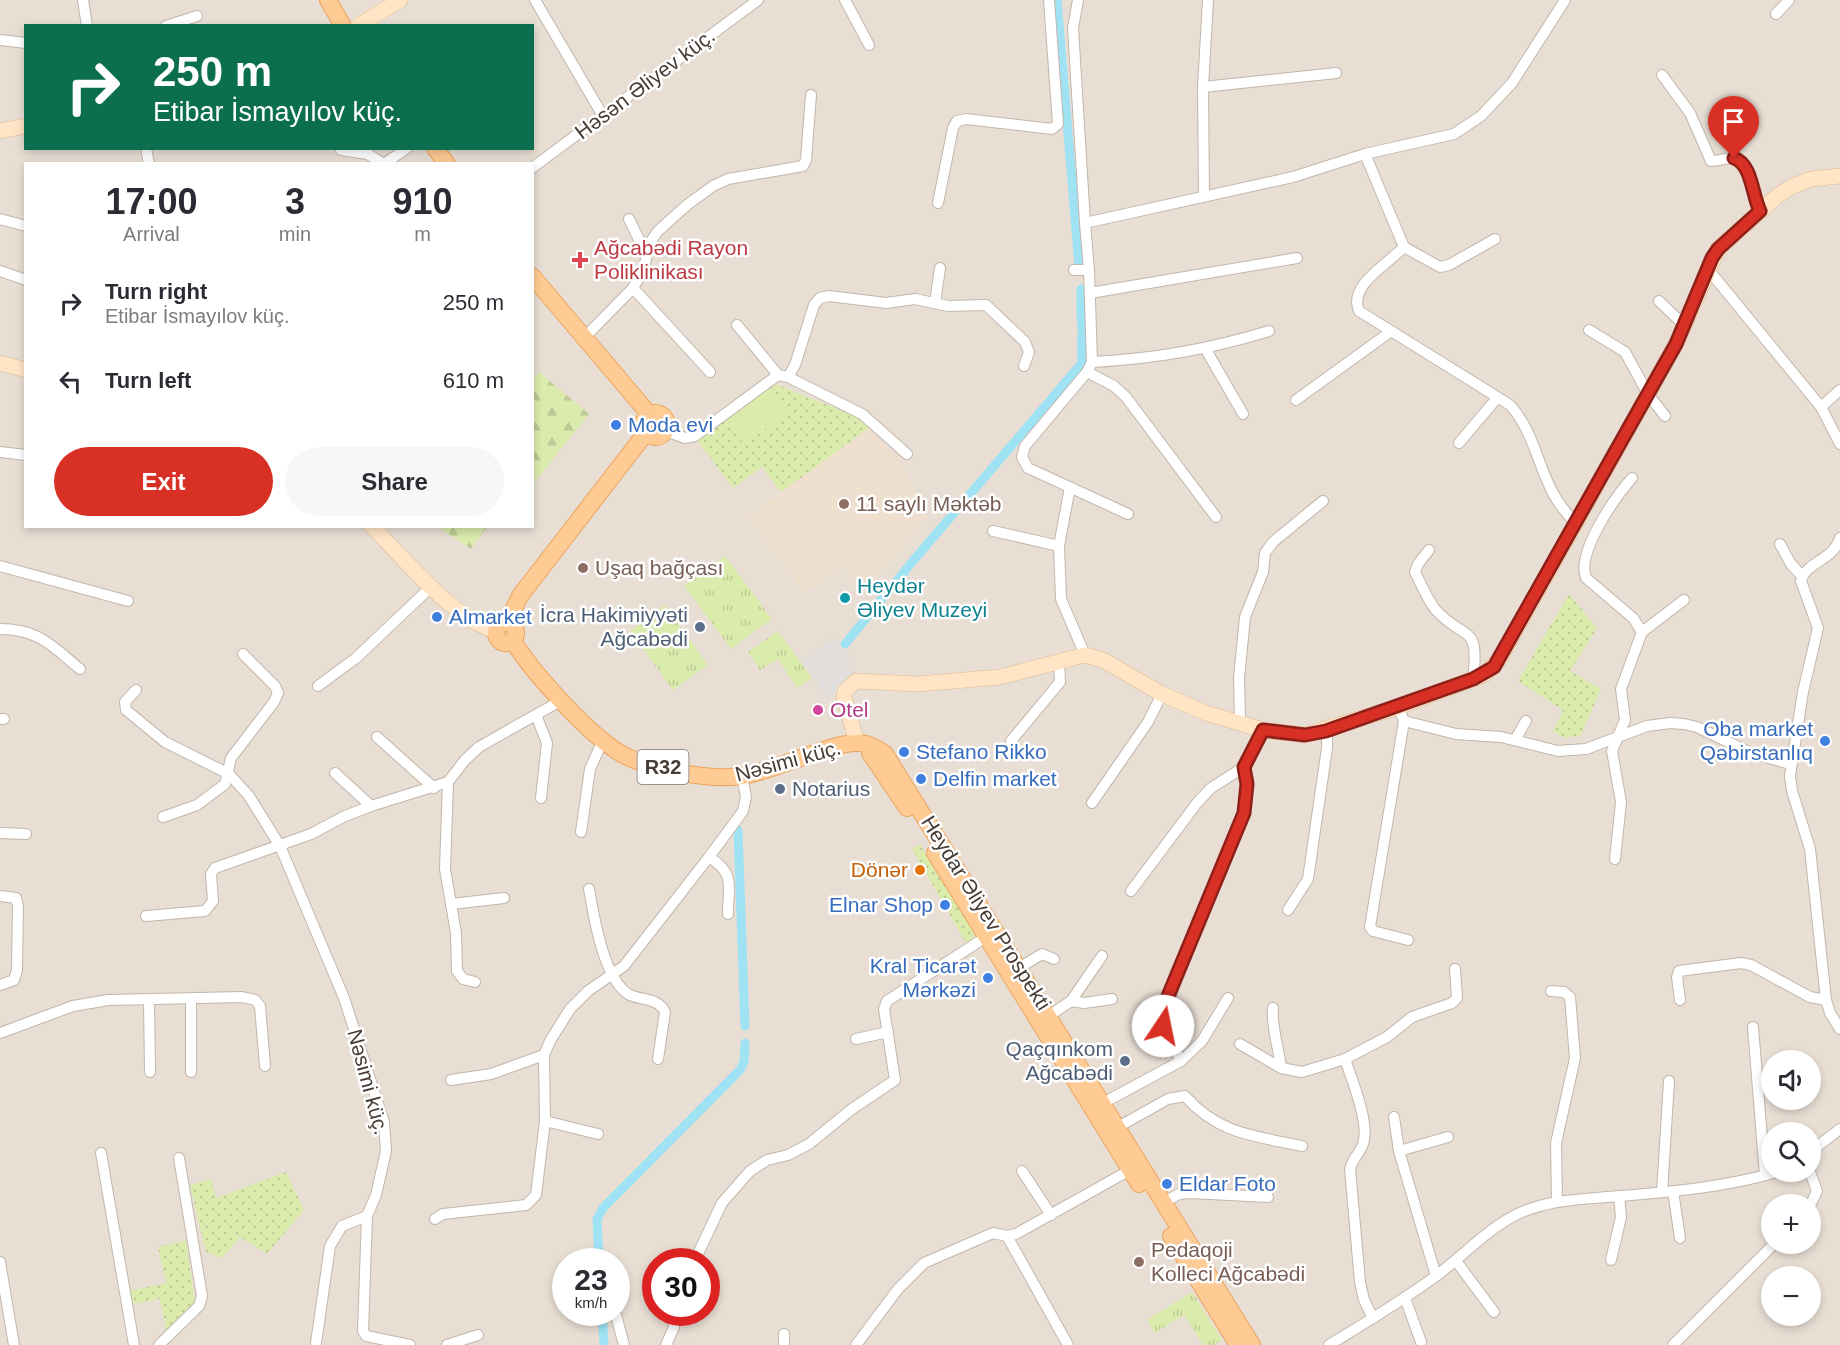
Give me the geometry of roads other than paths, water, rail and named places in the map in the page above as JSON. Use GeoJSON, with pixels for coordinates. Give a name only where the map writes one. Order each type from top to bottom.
{"type":"FeatureCollection","features":[{"type":"Feature","properties":{"kind":"main road"},"geometry":{"type":"LineString","coordinates":[[328,0],[342,24]]}},
{"type":"Feature","properties":{"kind":"main road"},"geometry":{"type":"LineString","coordinates":[[534,278],[649,414],[662,415],[667,422],[666,430],[659,437],[645,434]]}},
{"type":"Feature","properties":{"kind":"main road"},"geometry":{"type":"LineString","coordinates":[[501,627],[520,596],[645,434],[643,421],[649,414]]}},
{"type":"Feature","properties":{"kind":"main road","name":"Nəsimi küç."},"geometry":{"type":"LineString","coordinates":[[501,627],[499,640],[508,643],[513,641],[530,666],[562,700],[603,740],[624,755],[662,767],[712,776],[742,776],[857,743]]}},
{"type":"Feature","properties":{"kind":"main road"},"geometry":{"type":"LineString","coordinates":[[857,743],[878,762],[1130,1170],[1233,1343]]}},
{"type":"Feature","properties":{"kind":"main road","name":"Heydar Əliyev Prospekti"},"geometry":{"type":"LineString","coordinates":[[857,743],[875,747],[893,764],[1252,1345]]}},
{"type":"Feature","properties":{"kind":"street"},"geometry":{"type":"LineString","coordinates":[[83,0],[87,24]]}},
{"type":"Feature","properties":{"kind":"street"},"geometry":{"type":"LineString","coordinates":[[361,24],[400,0]]}},
{"type":"Feature","properties":{"kind":"street"},"geometry":{"type":"LineString","coordinates":[[535,0],[603,116]]}},
{"type":"Feature","properties":{"kind":"street","name":"Həsən Əliyev küç."},"geometry":{"type":"LineString","coordinates":[[534,167],[758,0]]}},
{"type":"Feature","properties":{"kind":"street"},"geometry":{"type":"LineString","coordinates":[[845,0],[869,45]]}},
{"type":"Feature","properties":{"kind":"street"},"geometry":{"type":"LineString","coordinates":[[938,203],[953,128],[957,121],[966,119],[1052,129],[1058,124],[1049,0]]}},
{"type":"Feature","properties":{"kind":"street"},"geometry":{"type":"LineString","coordinates":[[1078,0],[1073,28],[1089,270],[1090,367],[1025,446],[1022,457],[1028,468],[1128,514]]}},
{"type":"Feature","properties":{"kind":"street"},"geometry":{"type":"LineString","coordinates":[[1204,197],[1203,87],[1208,0]]}},
{"type":"Feature","properties":{"kind":"street"},"geometry":{"type":"LineString","coordinates":[[1085,223],[1293,177],[1365,154],[1454,134],[1481,116],[1512,83],[1565,0]]}},
{"type":"Feature","properties":{"kind":"street"},"geometry":{"type":"LineString","coordinates":[[1776,14],[1789,0]]}},
{"type":"Feature","properties":{"kind":"street"},"geometry":{"type":"LineString","coordinates":[[172,24],[197,16]]}},
{"type":"Feature","properties":{"kind":"street"},"geometry":{"type":"LineString","coordinates":[[0,40],[24,43]]}},
{"type":"Feature","properties":{"kind":"street"},"geometry":{"type":"LineString","coordinates":[[1203,87],[1336,73]]}},
{"type":"Feature","properties":{"kind":"street"},"geometry":{"type":"LineString","coordinates":[[1662,75],[1690,113],[1712,161],[1734,158],[1741,160],[1746,167],[1760,211]]}},
{"type":"Feature","properties":{"kind":"street"},"geometry":{"type":"LineString","coordinates":[[584,338],[633,288],[644,269],[645,252],[658,231],[712,186],[737,177],[803,166],[806,160],[811,95]]}},
{"type":"Feature","properties":{"kind":"street"},"geometry":{"type":"LineString","coordinates":[[0,131],[24,126]]}},
{"type":"Feature","properties":{"kind":"street"},"geometry":{"type":"LineString","coordinates":[[340,150],[368,154],[380,162]]}},
{"type":"Feature","properties":{"kind":"street"},"geometry":{"type":"LineString","coordinates":[[386,162],[404,150]]}},
{"type":"Feature","properties":{"kind":"street"},"geometry":{"type":"LineString","coordinates":[[1365,154],[1404,247],[1440,267],[1449,265],[1495,239]]}},
{"type":"Feature","properties":{"kind":"street"},"geometry":{"type":"LineString","coordinates":[[857,743],[844,697],[845,691],[856,681],[918,684],[1000,677],[1085,655],[1102,660],[1162,694],[1206,713],[1240,721],[1263,730],[1305,735],[1401,714],[1494,667],[1648,394],[1684,325],[1707,268],[1718,249],[1791,187],[1812,179],[1840,176]]}},
{"type":"Feature","properties":{"kind":"street"},"geometry":{"type":"LineString","coordinates":[[0,219],[24,225]]}},
{"type":"Feature","properties":{"kind":"street"},"geometry":{"type":"LineString","coordinates":[[629,219],[645,252]]}},
{"type":"Feature","properties":{"kind":"street"},"geometry":{"type":"LineString","coordinates":[[1404,247],[1361,286],[1356,295],[1359,311],[1510,405],[1520,416],[1557,504],[1576,523]]}},
{"type":"Feature","properties":{"kind":"street"},"geometry":{"type":"LineString","coordinates":[[1090,293],[1297,258]]}},
{"type":"Feature","properties":{"kind":"street"},"geometry":{"type":"LineString","coordinates":[[935,303],[940,268]]}},
{"type":"Feature","properties":{"kind":"street"},"geometry":{"type":"LineString","coordinates":[[1707,268],[1821,407],[1840,444]]}},
{"type":"Feature","properties":{"kind":"street"},"geometry":{"type":"LineString","coordinates":[[1074,270],[1089,270]]}},
{"type":"Feature","properties":{"kind":"street"},"geometry":{"type":"LineString","coordinates":[[0,271],[24,279]]}},
{"type":"Feature","properties":{"kind":"street"},"geometry":{"type":"LineString","coordinates":[[633,288],[710,372]]}},
{"type":"Feature","properties":{"kind":"street"},"geometry":{"type":"LineString","coordinates":[[666,430],[685,438],[695,436],[783,376],[795,365],[814,305],[820,298],[829,296],[886,303],[915,299],[948,306],[986,305],[1025,342],[1029,352],[1024,366]]}},
{"type":"Feature","properties":{"kind":"street"},"geometry":{"type":"LineString","coordinates":[[1659,301],[1684,325]]}},
{"type":"Feature","properties":{"kind":"street"},"geometry":{"type":"LineString","coordinates":[[737,325],[783,376],[862,414],[907,454]]}},
{"type":"Feature","properties":{"kind":"street"},"geometry":{"type":"LineString","coordinates":[[1589,330],[1625,352],[1648,394],[1665,416]]}},
{"type":"Feature","properties":{"kind":"street"},"geometry":{"type":"LineString","coordinates":[[1090,367],[1205,348],[1269,331]]}},
{"type":"Feature","properties":{"kind":"street"},"geometry":{"type":"LineString","coordinates":[[1296,400],[1390,332]]}},
{"type":"Feature","properties":{"kind":"street"},"geometry":{"type":"LineString","coordinates":[[1205,348],[1243,414]]}},
{"type":"Feature","properties":{"kind":"street"},"geometry":{"type":"LineString","coordinates":[[0,363],[24,369]]}},
{"type":"Feature","properties":{"kind":"street"},"geometry":{"type":"LineString","coordinates":[[1090,367],[1126,397],[1216,517]]}},
{"type":"Feature","properties":{"kind":"street"},"geometry":{"type":"LineString","coordinates":[[1821,407],[1840,390]]}},
{"type":"Feature","properties":{"kind":"street"},"geometry":{"type":"LineString","coordinates":[[1459,443],[1497,398]]}},
{"type":"Feature","properties":{"kind":"street"},"geometry":{"type":"LineString","coordinates":[[0,452],[24,455]]}},
{"type":"Feature","properties":{"kind":"street"},"geometry":{"type":"LineString","coordinates":[[1632,478],[1618,494],[1592,540],[1584,559],[1583,571],[1586,578],[1633,618],[1642,632]]}},
{"type":"Feature","properties":{"kind":"street"},"geometry":{"type":"LineString","coordinates":[[1070,487],[1059,546],[1061,599],[1085,655]]}},
{"type":"Feature","properties":{"kind":"street"},"geometry":{"type":"LineString","coordinates":[[1240,721],[1239,678],[1245,617],[1263,572],[1265,553],[1273,542],[1323,501]]}},
{"type":"Feature","properties":{"kind":"street"},"geometry":{"type":"LineString","coordinates":[[374,528],[432,586],[472,621],[501,627]]}},
{"type":"Feature","properties":{"kind":"street"},"geometry":{"type":"LineString","coordinates":[[993,531],[1059,546]]}},
{"type":"Feature","properties":{"kind":"street"},"geometry":{"type":"LineString","coordinates":[[1802,576],[1832,554],[1840,538]]}},
{"type":"Feature","properties":{"kind":"street"},"geometry":{"type":"LineString","coordinates":[[1779,544],[1791,564],[1802,576],[1802,586],[1816,615],[1818,628],[1790,764],[1792,790],[1810,849],[1826,1000],[1830,1013],[1840,1029]]}},
{"type":"Feature","properties":{"kind":"street"},"geometry":{"type":"LineString","coordinates":[[1430,550],[1418,564],[1415,572],[1433,608],[1473,638],[1475,648],[1473,679]]}},
{"type":"Feature","properties":{"kind":"street"},"geometry":{"type":"LineString","coordinates":[[0,566],[128,601]]}},
{"type":"Feature","properties":{"kind":"street"},"geometry":{"type":"LineString","coordinates":[[318,686],[356,658],[432,586]]}},
{"type":"Feature","properties":{"kind":"street"},"geometry":{"type":"LineString","coordinates":[[1615,859],[1621,802],[1612,751],[1624,720],[1620,688],[1642,632],[1684,600]]}},
{"type":"Feature","properties":{"kind":"street"},"geometry":{"type":"LineString","coordinates":[[0,629],[32,632],[41,636],[80,669]]}},
{"type":"Feature","properties":{"kind":"street"},"geometry":{"type":"LineString","coordinates":[[163,817],[197,805],[225,784],[231,758],[274,702],[278,693],[275,686],[243,654]]}},
{"type":"Feature","properties":{"kind":"street"},"geometry":{"type":"LineString","coordinates":[[1011,741],[1060,682],[1059,662]]}},
{"type":"Feature","properties":{"kind":"street","name":"Nəsimi küç."},"geometry":{"type":"LineString","coordinates":[[136,690],[124,702],[126,710],[151,733],[165,742],[229,774],[249,796],[280,846],[344,998],[384,1122],[386,1151],[376,1195],[367,1216],[363,1332],[366,1336],[410,1345]]}},
{"type":"Feature","properties":{"kind":"street"},"geometry":{"type":"LineString","coordinates":[[1092,802],[1148,722],[1162,694]]}},
{"type":"Feature","properties":{"kind":"street"},"geometry":{"type":"LineString","coordinates":[[147,916],[205,911],[213,901],[211,874],[215,868],[280,846],[371,806],[448,782],[465,760],[479,747],[562,700]]}},
{"type":"Feature","properties":{"kind":"street"},"geometry":{"type":"LineString","coordinates":[[1401,714],[1456,734],[1501,737],[1558,751],[1571,751],[1647,726],[1684,724],[1697,727],[1751,753],[1790,764]]}},
{"type":"Feature","properties":{"kind":"street"},"geometry":{"type":"LineString","coordinates":[[1401,714],[1370,927],[1373,931],[1408,940]]}},
{"type":"Feature","properties":{"kind":"street"},"geometry":{"type":"LineString","coordinates":[[536,715],[547,743],[541,798]]}},
{"type":"Feature","properties":{"kind":"street"},"geometry":{"type":"LineString","coordinates":[[1515,740],[1526,721]]}},
{"type":"Feature","properties":{"kind":"street"},"geometry":{"type":"LineString","coordinates":[[1131,891],[1197,803],[1211,788],[1244,767],[1263,730]]}},
{"type":"Feature","properties":{"kind":"street"},"geometry":{"type":"LineString","coordinates":[[1288,910],[1308,879],[1327,748],[1326,731]]}},
{"type":"Feature","properties":{"kind":"street"},"geometry":{"type":"LineString","coordinates":[[377,737],[434,788]]}},
{"type":"Feature","properties":{"kind":"street"},"geometry":{"type":"LineString","coordinates":[[581,832],[590,769],[603,740]]}},
{"type":"Feature","properties":{"kind":"street"},"geometry":{"type":"LineString","coordinates":[[1181,1061],[1163,1026],[1162,1017],[1244,813],[1247,784],[1244,767]]}},
{"type":"Feature","properties":{"kind":"street"},"geometry":{"type":"LineString","coordinates":[[335,773],[371,806]]}},
{"type":"Feature","properties":{"kind":"street"},"geometry":{"type":"LineString","coordinates":[[435,1219],[443,1214],[526,1205],[536,1195],[545,1120],[544,1055],[570,1009],[588,991],[613,975],[646,940],[743,811],[746,797],[742,776]]}},
{"type":"Feature","properties":{"kind":"street"},"geometry":{"type":"LineString","coordinates":[[448,782],[445,869],[456,933],[458,971],[463,979],[474,982]]}},
{"type":"Feature","properties":{"kind":"street"},"geometry":{"type":"LineString","coordinates":[[0,833],[26,834]]}},
{"type":"Feature","properties":{"kind":"street"},"geometry":{"type":"LineString","coordinates":[[710,857],[726,869],[729,875],[728,914]]}},
{"type":"Feature","properties":{"kind":"street"},"geometry":{"type":"LineString","coordinates":[[589,889],[596,929],[613,975],[630,995],[662,1006],[665,1012],[658,1059]]}},
{"type":"Feature","properties":{"kind":"street"},"geometry":{"type":"LineString","coordinates":[[0,896],[16,898],[18,906],[15,980],[0,985]]}},
{"type":"Feature","properties":{"kind":"street"},"geometry":{"type":"LineString","coordinates":[[451,904],[504,898]]}},
{"type":"Feature","properties":{"kind":"street"},"geometry":{"type":"LineString","coordinates":[[701,1248],[722,1203],[750,1171],[767,1160],[788,1155],[809,1144],[852,1109],[895,1080],[884,1009],[887,1001],[986,937]]}},
{"type":"Feature","properties":{"kind":"street"},"geometry":{"type":"LineString","coordinates":[[1019,968],[1042,954],[1054,959]]}},
{"type":"Feature","properties":{"kind":"street"},"geometry":{"type":"LineString","coordinates":[[1049,1016],[1071,1001],[1102,956]]}},
{"type":"Feature","properties":{"kind":"street"},"geometry":{"type":"LineString","coordinates":[[1680,1000],[1677,978],[1679,971],[1741,963],[1751,965],[1810,998],[1826,1000]]}},
{"type":"Feature","properties":{"kind":"street"},"geometry":{"type":"LineString","coordinates":[[1240,1044],[1281,1068],[1302,1072],[1345,1059],[1387,1037],[1412,1017],[1452,1003],[1457,998],[1455,969]]}},
{"type":"Feature","properties":{"kind":"street"},"geometry":{"type":"LineString","coordinates":[[1551,991],[1564,992],[1570,997],[1575,1058],[1556,1143],[1557,1202]]}},
{"type":"Feature","properties":{"kind":"street"},"geometry":{"type":"LineString","coordinates":[[0,1033],[73,1006],[108,1000],[242,997],[255,1000],[261,1006],[265,1066]]}},
{"type":"Feature","properties":{"kind":"street"},"geometry":{"type":"LineString","coordinates":[[191,998],[191,1072]]}},
{"type":"Feature","properties":{"kind":"street"},"geometry":{"type":"LineString","coordinates":[[1103,1103],[1181,1061],[1202,1041],[1228,998]]}},
{"type":"Feature","properties":{"kind":"street"},"geometry":{"type":"LineString","coordinates":[[149,999],[150,1072]]}},
{"type":"Feature","properties":{"kind":"street"},"geometry":{"type":"LineString","coordinates":[[1071,1001],[1084,1003],[1112,999]]}},
{"type":"Feature","properties":{"kind":"street"},"geometry":{"type":"LineString","coordinates":[[1273,1008],[1272,1019],[1279,1045],[1281,1068]]}},
{"type":"Feature","properties":{"kind":"street"},"geometry":{"type":"LineString","coordinates":[[1753,1027],[1765,1122]]}},
{"type":"Feature","properties":{"kind":"street"},"geometry":{"type":"LineString","coordinates":[[856,1039],[888,1032]]}},
{"type":"Feature","properties":{"kind":"street"},"geometry":{"type":"LineString","coordinates":[[451,1080],[490,1074],[544,1055]]}},
{"type":"Feature","properties":{"kind":"street"},"geometry":{"type":"LineString","coordinates":[[1345,1059],[1358,1099],[1365,1138],[1362,1149],[1352,1160],[1350,1169],[1360,1282],[1364,1300],[1373,1318]]}},
{"type":"Feature","properties":{"kind":"street"},"geometry":{"type":"LineString","coordinates":[[1669,1081],[1668,1191],[1680,1238]]}},
{"type":"Feature","properties":{"kind":"street"},"geometry":{"type":"LineString","coordinates":[[1118,1127],[1168,1099],[1185,1096],[1208,1118],[1228,1130],[1302,1146]]}},
{"type":"Feature","properties":{"kind":"street"},"geometry":{"type":"LineString","coordinates":[[1394,1117],[1399,1150],[1436,1276]]}},
{"type":"Feature","properties":{"kind":"street"},"geometry":{"type":"LineString","coordinates":[[545,1120],[598,1134]]}},
{"type":"Feature","properties":{"kind":"street"},"geometry":{"type":"LineString","coordinates":[[1821,1144],[1840,1129]]}},
{"type":"Feature","properties":{"kind":"street"},"geometry":{"type":"LineString","coordinates":[[1399,1150],[1448,1137]]}},
{"type":"Feature","properties":{"kind":"street"},"geometry":{"type":"LineString","coordinates":[[101,1153],[134,1345]]}},
{"type":"Feature","properties":{"kind":"street"},"geometry":{"type":"LineString","coordinates":[[163,1343],[199,1306],[202,1296],[179,1158]]}},
{"type":"Feature","properties":{"kind":"street"},"geometry":{"type":"LineString","coordinates":[[856,1345],[898,1289],[924,1263],[993,1233],[1007,1236],[1051,1215],[1130,1170]]}},
{"type":"Feature","properties":{"kind":"street"},"geometry":{"type":"LineString","coordinates":[[1022,1171],[1051,1215]]}},
{"type":"Feature","properties":{"kind":"street"},"geometry":{"type":"LineString","coordinates":[[1329,1345],[1405,1298],[1513,1217],[1532,1208],[1557,1202],[1668,1191],[1761,1175]]}},
{"type":"Feature","properties":{"kind":"street"},"geometry":{"type":"LineString","coordinates":[[1164,1202],[1179,1194],[1191,1193],[1268,1197]]}},
{"type":"Feature","properties":{"kind":"street"},"geometry":{"type":"LineString","coordinates":[[1611,1260],[1621,1217],[1619,1196]]}},
{"type":"Feature","properties":{"kind":"street"},"geometry":{"type":"LineString","coordinates":[[316,1343],[330,1246],[342,1226],[367,1216]]}},
{"type":"Feature","properties":{"kind":"street"},"geometry":{"type":"LineString","coordinates":[[1007,1236],[1068,1345]]}},
{"type":"Feature","properties":{"kind":"street"},"geometry":{"type":"LineString","coordinates":[[1673,1345],[1764,1254]]}},
{"type":"Feature","properties":{"kind":"street"},"geometry":{"type":"LineString","coordinates":[[1456,1261],[1494,1312]]}},
{"type":"Feature","properties":{"kind":"street"},"geometry":{"type":"LineString","coordinates":[[0,1262],[14,1345]]}},
{"type":"Feature","properties":{"kind":"street"},"geometry":{"type":"LineString","coordinates":[[1405,1298],[1421,1342]]}},
{"type":"Feature","properties":{"kind":"street"},"geometry":{"type":"LineString","coordinates":[[618,1326],[624,1345]]}},
{"type":"Feature","properties":{"kind":"street"},"geometry":{"type":"LineString","coordinates":[[666,1345],[674,1326]]}},
{"type":"Feature","properties":{"kind":"street"},"geometry":{"type":"LineString","coordinates":[[447,1345],[478,1335]]}},
{"type":"Feature","properties":{"kind":"waterway"},"geometry":{"type":"LineString","coordinates":[[1057,0],[1079,266]]}},
{"type":"Feature","properties":{"kind":"waterway"},"geometry":{"type":"LineString","coordinates":[[1081,289],[1081,311]]}},
{"type":"Feature","properties":{"kind":"waterway"},"geometry":{"type":"LineString","coordinates":[[1081,316],[1082,329]]}},
{"type":"Feature","properties":{"kind":"waterway"},"geometry":{"type":"LineString","coordinates":[[913,561],[1082,363],[1082,334]]}},
{"type":"Feature","properties":{"kind":"waterway"},"geometry":{"type":"LineString","coordinates":[[845,644],[913,561]]}},
{"type":"Feature","properties":{"kind":"waterway"},"geometry":{"type":"LineString","coordinates":[[738,830],[745,1026]]}},
{"type":"Feature","properties":{"kind":"waterway"},"geometry":{"type":"LineString","coordinates":[[598,1248],[597,1219],[603,1208],[740,1070],[744,1062],[745,1043]]}},
{"type":"Feature","properties":{"kind":"waterway"},"geometry":{"type":"LineString","coordinates":[[603,1326],[604,1345]]}},
{"type":"Feature","properties":{"kind":"place","name":"Ağcabədi Rayon Poliklinikası"},"geometry":{"type":"Point","coordinates":[580,260]}},
{"type":"Feature","properties":{"kind":"place","name":"Moda evi"},"geometry":{"type":"Point","coordinates":[616,425]}},
{"type":"Feature","properties":{"kind":"place","name":"11 saylı Məktəb"},"geometry":{"type":"Point","coordinates":[844,504]}},
{"type":"Feature","properties":{"kind":"place","name":"Uşaq bağçası"},"geometry":{"type":"Point","coordinates":[583,568]}},
{"type":"Feature","properties":{"kind":"place","name":"Heydər Əliyev Muzeyi"},"geometry":{"type":"Point","coordinates":[845,598]}},
{"type":"Feature","properties":{"kind":"place","name":"Almarket"},"geometry":{"type":"Point","coordinates":[437,617]}},
{"type":"Feature","properties":{"kind":"place","name":"İcra Hakimiyyəti Ağcabədi"},"geometry":{"type":"Point","coordinates":[700,627]}},
{"type":"Feature","properties":{"kind":"place","name":"Otel"},"geometry":{"type":"Point","coordinates":[818,710]}},
{"type":"Feature","properties":{"kind":"place","name":"Oba market Qəbirstanlıq"},"geometry":{"type":"Point","coordinates":[1825,741]}},
{"type":"Feature","properties":{"kind":"place","name":"Stefano Rikko"},"geometry":{"type":"Point","coordinates":[904,752]}},
{"type":"Feature","properties":{"kind":"place","name":"Delfin market"},"geometry":{"type":"Point","coordinates":[921,779]}},
{"type":"Feature","properties":{"kind":"place","name":"Notarius"},"geometry":{"type":"Point","coordinates":[780,789]}},
{"type":"Feature","properties":{"kind":"place","name":"Dönər"},"geometry":{"type":"Point","coordinates":[920,870]}},
{"type":"Feature","properties":{"kind":"place","name":"Elnar Shop"},"geometry":{"type":"Point","coordinates":[945,905]}},
{"type":"Feature","properties":{"kind":"place","name":"Kral Ticarət Mərkəzi"},"geometry":{"type":"Point","coordinates":[988,978]}},
{"type":"Feature","properties":{"kind":"place","name":"Qaçqınkom Ağcabədi"},"geometry":{"type":"Point","coordinates":[1125,1061]}},
{"type":"Feature","properties":{"kind":"place","name":"Eldar Foto"},"geometry":{"type":"Point","coordinates":[1167,1184]}},
{"type":"Feature","properties":{"kind":"place","name":"Pedaqoji Kolleci Ağcabədi"},"geometry":{"type":"Point","coordinates":[1139,1262]}}]}
